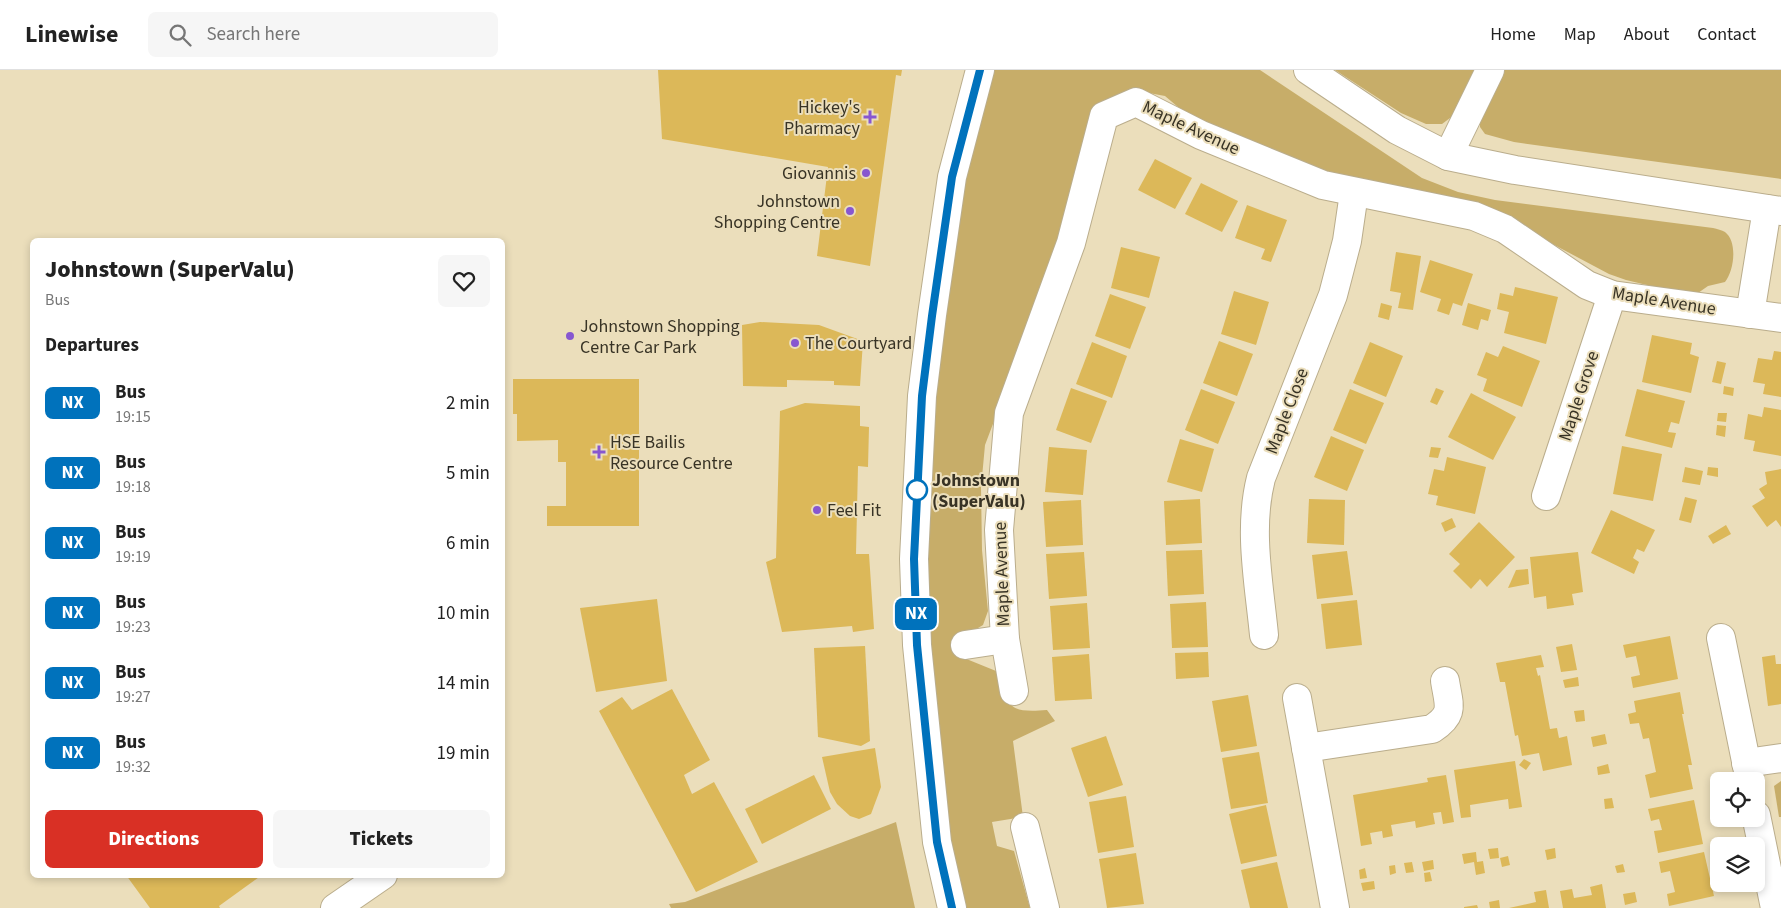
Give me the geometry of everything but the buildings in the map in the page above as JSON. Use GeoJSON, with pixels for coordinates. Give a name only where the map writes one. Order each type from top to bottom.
{"type":"FeatureCollection","features":[{"type":"Feature","properties":{"kind":"street"},"geometry":{"type":"LineString","coordinates":[[952,908],[937,842],[917,645],[914,559],[922,396],[932,316],[952,177],[980,70]]}},
{"type":"Feature","properties":{"kind":"street"},"geometry":{"type":"LineString","coordinates":[[1308,70],[1397,130],[1448,156],[1515,170],[1774,210],[1750,314]]}},
{"type":"Feature","properties":{"kind":"street"},"geometry":{"type":"LineString","coordinates":[[1448,156],[1490,70]]}},
{"type":"Feature","properties":{"kind":"street","name":"Maple Avenue"},"geometry":{"type":"LineString","coordinates":[[1014,691],[1005,639],[999,530],[1009,413],[1071,243],[1104,116],[1136,102],[1201,135],[1323,185],[1354,193],[1474,216],[1505,229],[1587,285],[1612,295],[1781,318]]}},
{"type":"Feature","properties":{"kind":"street","name":"Maple Close"},"geometry":{"type":"LineString","coordinates":[[1264,635],[1254,526],[1255,502],[1264,468],[1333,295],[1347,241],[1354,193]]}},
{"type":"Feature","properties":{"kind":"street","name":"Maple Grove"},"geometry":{"type":"LineString","coordinates":[[1546,496],[1612,295]]}},
{"type":"Feature","properties":{"kind":"street"},"geometry":{"type":"LineString","coordinates":[[1721,638],[1748,772],[1781,758]]}},
{"type":"Feature","properties":{"kind":"street"},"geometry":{"type":"LineString","coordinates":[[965,645],[1005,639]]}},
{"type":"Feature","properties":{"kind":"street"},"geometry":{"type":"LineString","coordinates":[[1306,748],[1432,729],[1445,720],[1449,709],[1445,681]]}},
{"type":"Feature","properties":{"kind":"street"},"geometry":{"type":"LineString","coordinates":[[1297,698],[1334,908]]}},
{"type":"Feature","properties":{"kind":"street"},"geometry":{"type":"LineString","coordinates":[[1024,827],[1045,908]]}},
{"type":"Feature","properties":{"kind":"street"},"geometry":{"type":"LineString","coordinates":[[1758,827],[1775,908]]}},
{"type":"Feature","properties":{"kind":"street"},"geometry":{"type":"LineString","coordinates":[[335,908],[379,878]]}},
{"type":"Feature","properties":{"kind":"shaded area"},"geometry":{"type":"Polygon","coordinates":[[[990,70],[1260,70],[1422,178],[1458,192],[1495,200],[1713,228],[1725,232],[1732,242],[1733,249],[1731,271],[1725,282],[1708,286],[1698,293],[1668,290],[1609,274],[1545,240],[1307,166],[1191,118],[1165,96],[1149,93],[1124,93],[1102,106],[1088,124],[1055,260],[985,445],[981,488],[982,550],[988,611],[983,625],[973,631],[964,658],[996,671],[1007,700],[1011,705],[1024,710],[1047,710],[1055,721],[1013,741],[1023,817],[992,822],[997,846],[1014,851],[1030,908],[962,908],[951,851],[928,651],[927,449],[955,222],[990,70]]]}},
{"type":"Feature","properties":{"kind":"shaded area"},"geometry":{"type":"Polygon","coordinates":[[[1335,70],[1475,70],[1454,115],[1442,124],[1426,124],[1401,113],[1335,70]]]}},
{"type":"Feature","properties":{"kind":"shaded area"},"geometry":{"type":"Polygon","coordinates":[[[1501,70],[1781,70],[1781,179],[1514,142],[1485,134],[1480,127],[1480,120],[1501,70]]]}},
{"type":"Feature","properties":{"kind":"shaded area"},"geometry":{"type":"Polygon","coordinates":[[[1781,781],[1781,817],[1779,817],[1774,786],[1781,781]]]}},
{"type":"Feature","properties":{"kind":"shaded area"},"geometry":{"type":"Polygon","coordinates":[[[896,822],[915,908],[671,908],[669,904],[685,902],[896,822]]]}},
{"type":"Feature","properties":{"kind":"bus line","name":"NX"},"geometry":{"type":"LineString","coordinates":[[952,908],[937,842],[917,645],[914,559],[922,396],[932,316],[952,177],[980,70]]}},
{"type":"Feature","properties":{"kind":"place","name":"Hickey's Pharmacy"},"geometry":{"type":"Point","coordinates":[870,117]}},
{"type":"Feature","properties":{"kind":"place","name":"Giovannis"},"geometry":{"type":"Point","coordinates":[866,173]}},
{"type":"Feature","properties":{"kind":"place","name":"Johnstown Shopping Centre"},"geometry":{"type":"Point","coordinates":[850,211]}},
{"type":"Feature","properties":{"kind":"place","name":"Johnstown Shopping Centre Car Park"},"geometry":{"type":"Point","coordinates":[570,336]}},
{"type":"Feature","properties":{"kind":"place","name":"The Courtyard"},"geometry":{"type":"Point","coordinates":[795,343]}},
{"type":"Feature","properties":{"kind":"place","name":"HSE Bailis Resource Centre"},"geometry":{"type":"Point","coordinates":[599,452]}},
{"type":"Feature","properties":{"kind":"place","name":"Johnstown (SuperValu)"},"geometry":{"type":"Point","coordinates":[917,490]}},
{"type":"Feature","properties":{"kind":"place","name":"Feel Fit"},"geometry":{"type":"Point","coordinates":[817,510]}}]}
